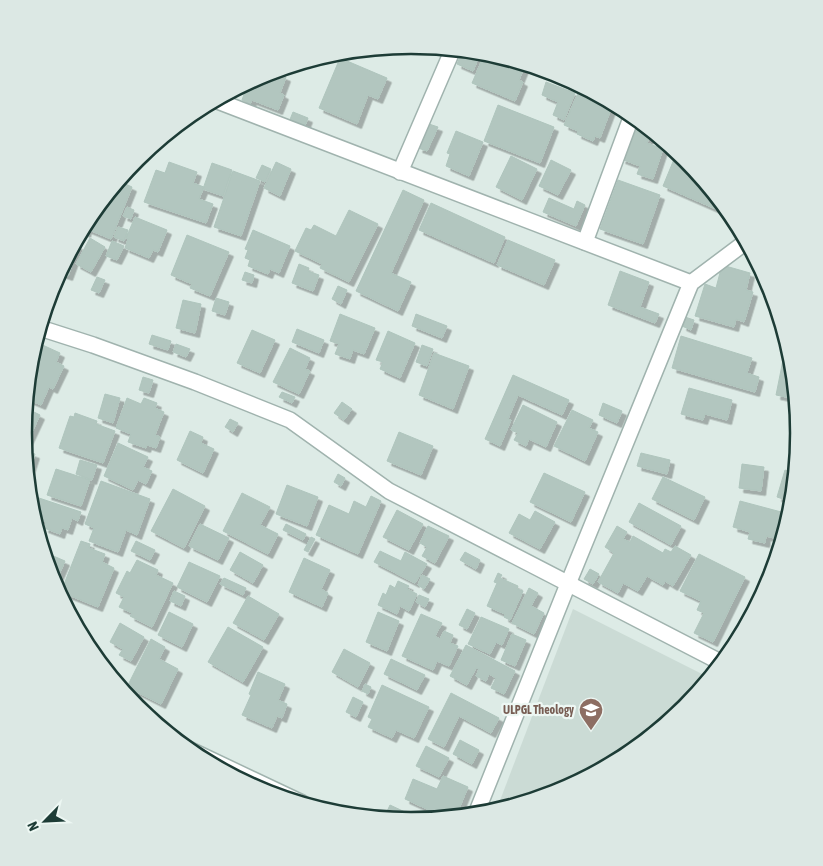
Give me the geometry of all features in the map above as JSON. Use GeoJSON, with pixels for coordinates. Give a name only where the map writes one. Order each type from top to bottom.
{"type":"FeatureCollection","features":[{"type":"Feature","properties":{"kind":"street"},"geometry":{"type":"LineString","coordinates":[[400,172],[450,56]]}},
{"type":"Feature","properties":{"kind":"street"},"geometry":{"type":"LineString","coordinates":[[224,104],[691,283]]}},
{"type":"Feature","properties":{"kind":"street"},"geometry":{"type":"LineString","coordinates":[[585,242],[629,123]]}},
{"type":"Feature","properties":{"kind":"street"},"geometry":{"type":"LineString","coordinates":[[479,806],[691,283],[741,245]]}},
{"type":"Feature","properties":{"kind":"street"},"geometry":{"type":"LineString","coordinates":[[47,330],[196,382],[290,420],[389,491],[715,660]]}},
{"type":"Feature","properties":{"kind":"shaded area","name":"ULPGL Theology"},"geometry":{"type":"Polygon","coordinates":[[[573,609],[703,675],[661,718],[622,748],[579,773],[557,783],[500,801],[573,609]]]}},
{"type":"Feature","properties":{"kind":"building"},"geometry":{"type":"Polygon","coordinates":[[[460,57],[478,60],[473,71],[457,64],[460,57]]]}},
{"type":"Feature","properties":{"kind":"building"},"geometry":{"type":"Polygon","coordinates":[[[345,60],[387,78],[378,99],[368,95],[357,124],[319,108],[339,61],[345,60]]]}},
{"type":"Feature","properties":{"kind":"building"},"geometry":{"type":"Polygon","coordinates":[[[482,60],[523,71],[519,80],[523,82],[515,101],[472,83],[482,60]]]}},
{"type":"Feature","properties":{"kind":"building"},"geometry":{"type":"Polygon","coordinates":[[[286,77],[280,93],[284,95],[278,110],[252,100],[250,104],[242,100],[245,93],[286,77]]]}},
{"type":"Feature","properties":{"kind":"building"},"geometry":{"type":"Polygon","coordinates":[[[546,82],[575,93],[564,120],[553,115],[558,102],[542,95],[546,82]]]}},
{"type":"Feature","properties":{"kind":"building"},"geometry":{"type":"Polygon","coordinates":[[[578,93],[587,97],[586,99],[610,111],[600,138],[595,136],[593,141],[577,134],[578,131],[564,125],[578,93]]]}},
{"type":"Feature","properties":{"kind":"building"},"geometry":{"type":"Polygon","coordinates":[[[498,105],[554,127],[540,163],[484,141],[498,105]]]}},
{"type":"Feature","properties":{"kind":"building"},"geometry":{"type":"Polygon","coordinates":[[[293,112],[308,118],[304,128],[289,122],[293,112]]]}},
{"type":"Feature","properties":{"kind":"building"},"geometry":{"type":"Polygon","coordinates":[[[429,124],[438,127],[427,151],[418,148],[429,124]]]}},
{"type":"Feature","properties":{"kind":"building"},"geometry":{"type":"Polygon","coordinates":[[[636,128],[649,138],[647,143],[663,150],[653,179],[637,174],[640,166],[621,159],[630,136],[633,137],[636,128]]]}},
{"type":"Feature","properties":{"kind":"building"},"geometry":{"type":"Polygon","coordinates":[[[456,131],[483,142],[469,176],[446,166],[450,154],[447,153],[456,131]]]}},
{"type":"Feature","properties":{"kind":"building"},"geometry":{"type":"Polygon","coordinates":[[[511,156],[537,169],[522,200],[496,187],[511,156]]]}},
{"type":"Feature","properties":{"kind":"building"},"geometry":{"type":"Polygon","coordinates":[[[551,160],[571,170],[558,195],[539,186],[551,160]]]}},
{"type":"Feature","properties":{"kind":"building"},"geometry":{"type":"Polygon","coordinates":[[[674,160],[718,210],[663,186],[674,160]]]}},
{"type":"Feature","properties":{"kind":"building"},"geometry":{"type":"Polygon","coordinates":[[[169,162],[197,172],[193,183],[204,187],[199,199],[213,204],[206,223],[144,202],[156,170],[165,173],[169,162]]]}},
{"type":"Feature","properties":{"kind":"building"},"geometry":{"type":"Polygon","coordinates":[[[276,162],[291,169],[280,196],[264,188],[276,162]]]}},
{"type":"Feature","properties":{"kind":"building"},"geometry":{"type":"Polygon","coordinates":[[[212,163],[232,170],[223,196],[203,189],[212,163]]]}},
{"type":"Feature","properties":{"kind":"building"},"geometry":{"type":"Polygon","coordinates":[[[262,165],[271,169],[265,182],[256,178],[262,165]]]}},
{"type":"Feature","properties":{"kind":"building"},"geometry":{"type":"Polygon","coordinates":[[[233,171],[260,181],[241,236],[214,227],[233,171]]]}},
{"type":"Feature","properties":{"kind":"building"},"geometry":{"type":"Polygon","coordinates":[[[618,180],[660,195],[643,244],[600,229],[618,180]]]}},
{"type":"Feature","properties":{"kind":"building"},"geometry":{"type":"Polygon","coordinates":[[[126,184],[132,187],[111,239],[91,231],[126,184]]]}},
{"type":"Feature","properties":{"kind":"building"},"geometry":{"type":"Polygon","coordinates":[[[403,190],[424,200],[391,273],[411,282],[398,311],[356,291],[403,190]]]}},
{"type":"Feature","properties":{"kind":"building"},"geometry":{"type":"Polygon","coordinates":[[[549,198],[574,209],[577,201],[585,205],[576,226],[543,212],[549,198]]]}},
{"type":"Feature","properties":{"kind":"building"},"geometry":{"type":"Polygon","coordinates":[[[431,203],[505,237],[494,263],[419,230],[431,203]]]}},
{"type":"Feature","properties":{"kind":"building"},"geometry":{"type":"Polygon","coordinates":[[[127,207],[134,210],[131,219],[123,216],[127,207]]]}},
{"type":"Feature","properties":{"kind":"building"},"geometry":{"type":"Polygon","coordinates":[[[349,210],[378,224],[349,282],[320,268],[322,264],[295,251],[306,228],[311,230],[314,225],[336,236],[349,210]]]}},
{"type":"Feature","properties":{"kind":"building"},"geometry":{"type":"Polygon","coordinates":[[[135,217],[167,230],[158,252],[153,250],[149,258],[125,248],[128,239],[126,238],[135,217]]]}},
{"type":"Feature","properties":{"kind":"building"},"geometry":{"type":"Polygon","coordinates":[[[118,227],[128,230],[124,241],[114,237],[118,227]]]}},
{"type":"Feature","properties":{"kind":"building"},"geometry":{"type":"Polygon","coordinates":[[[253,230],[290,246],[279,273],[270,269],[268,274],[248,266],[250,260],[245,258],[248,250],[245,249],[253,230]]]}},
{"type":"Feature","properties":{"kind":"building"},"geometry":{"type":"Polygon","coordinates":[[[187,235],[229,252],[210,296],[190,288],[192,284],[171,275],[187,235]]]}},
{"type":"Feature","properties":{"kind":"building"},"geometry":{"type":"Polygon","coordinates":[[[90,238],[105,247],[91,272],[76,264],[90,238]]]}},
{"type":"Feature","properties":{"kind":"building"},"geometry":{"type":"Polygon","coordinates":[[[508,240],[555,260],[544,285],[497,265],[508,240]]]}},
{"type":"Feature","properties":{"kind":"building"},"geometry":{"type":"Polygon","coordinates":[[[112,241],[124,246],[117,260],[106,256],[112,241]]]}},
{"type":"Feature","properties":{"kind":"building"},"geometry":{"type":"Polygon","coordinates":[[[299,264],[309,268],[308,271],[319,275],[313,291],[292,283],[299,264]]]}},
{"type":"Feature","properties":{"kind":"building"},"geometry":{"type":"Polygon","coordinates":[[[722,265],[750,273],[746,290],[753,292],[744,322],[736,319],[734,327],[695,316],[705,284],[716,288],[722,265]]]}},
{"type":"Feature","properties":{"kind":"building"},"geometry":{"type":"Polygon","coordinates":[[[620,271],[649,282],[640,307],[659,314],[655,323],[608,305],[620,271]]]}},
{"type":"Feature","properties":{"kind":"building"},"geometry":{"type":"Polygon","coordinates":[[[245,272],[254,275],[252,283],[242,280],[245,272]]]}},
{"type":"Feature","properties":{"kind":"building"},"geometry":{"type":"Polygon","coordinates":[[[97,277],[105,280],[99,293],[91,290],[97,277]]]}},
{"type":"Feature","properties":{"kind":"building"},"geometry":{"type":"Polygon","coordinates":[[[338,286],[347,290],[341,304],[332,299],[338,286]]]}},
{"type":"Feature","properties":{"kind":"building"},"geometry":{"type":"Polygon","coordinates":[[[216,298],[229,302],[225,315],[212,311],[216,298]]]}},
{"type":"Feature","properties":{"kind":"building"},"geometry":{"type":"Polygon","coordinates":[[[183,300],[201,304],[195,333],[176,328],[183,300]]]}},
{"type":"Feature","properties":{"kind":"building"},"geometry":{"type":"Polygon","coordinates":[[[340,314],[375,328],[364,354],[353,350],[350,359],[335,354],[339,344],[330,341],[340,314]]]}},
{"type":"Feature","properties":{"kind":"building"},"geometry":{"type":"Polygon","coordinates":[[[416,314],[447,326],[442,338],[412,326],[416,314]]]}},
{"type":"Feature","properties":{"kind":"building"},"geometry":{"type":"Polygon","coordinates":[[[685,317],[694,320],[691,330],[682,326],[685,317]]]}},
{"type":"Feature","properties":{"kind":"building"},"geometry":{"type":"Polygon","coordinates":[[[297,329],[324,340],[319,353],[292,342],[297,329]]]}},
{"type":"Feature","properties":{"kind":"building"},"geometry":{"type":"Polygon","coordinates":[[[252,330],[275,340],[260,373],[237,363],[252,330]]]}},
{"type":"Feature","properties":{"kind":"building"},"geometry":{"type":"Polygon","coordinates":[[[388,331],[415,343],[400,378],[380,369],[383,362],[376,360],[388,331]]]}},
{"type":"Feature","properties":{"kind":"building"},"geometry":{"type":"Polygon","coordinates":[[[152,335],[171,341],[168,350],[149,344],[152,335]]]}},
{"type":"Feature","properties":{"kind":"building"},"geometry":{"type":"Polygon","coordinates":[[[681,336],[752,358],[747,373],[759,377],[755,392],[672,368],[681,336]]]}},
{"type":"Feature","properties":{"kind":"building"},"geometry":{"type":"Polygon","coordinates":[[[176,344],[190,349],[186,357],[173,352],[176,344]]]}},
{"type":"Feature","properties":{"kind":"building"},"geometry":{"type":"Polygon","coordinates":[[[43,345],[60,353],[56,362],[64,366],[53,389],[49,387],[41,405],[34,402],[43,345]]]}},
{"type":"Feature","properties":{"kind":"building"},"geometry":{"type":"Polygon","coordinates":[[[422,345],[433,349],[427,366],[416,362],[422,345]]]}},
{"type":"Feature","properties":{"kind":"building"},"geometry":{"type":"Polygon","coordinates":[[[290,348],[310,358],[305,369],[310,371],[299,394],[273,382],[290,348]]]}},
{"type":"Feature","properties":{"kind":"building"},"geometry":{"type":"Polygon","coordinates":[[[434,353],[469,366],[453,409],[419,395],[434,353]]]}},
{"type":"Feature","properties":{"kind":"building"},"geometry":{"type":"Polygon","coordinates":[[[783,360],[783,360],[789,398],[776,395],[783,360]]]}},
{"type":"Feature","properties":{"kind":"building"},"geometry":{"type":"Polygon","coordinates":[[[513,375],[569,400],[562,415],[518,395],[508,419],[511,420],[500,446],[485,439],[513,375]]]}},
{"type":"Feature","properties":{"kind":"building"},"geometry":{"type":"Polygon","coordinates":[[[143,377],[153,380],[149,393],[139,390],[143,377]]]}},
{"type":"Feature","properties":{"kind":"building"},"geometry":{"type":"Polygon","coordinates":[[[689,388],[732,400],[727,420],[705,414],[703,420],[681,414],[689,388]]]}},
{"type":"Feature","properties":{"kind":"building"},"geometry":{"type":"Polygon","coordinates":[[[282,392],[295,397],[292,403],[279,397],[282,392]]]}},
{"type":"Feature","properties":{"kind":"building"},"geometry":{"type":"Polygon","coordinates":[[[105,394],[120,398],[113,423],[98,418],[105,394]]]}},
{"type":"Feature","properties":{"kind":"building"},"geometry":{"type":"Polygon","coordinates":[[[127,398],[141,404],[144,398],[157,403],[155,408],[164,412],[155,435],[160,437],[156,448],[147,445],[146,448],[128,442],[131,434],[116,428],[127,398]]]}},
{"type":"Feature","properties":{"kind":"building"},"geometry":{"type":"Polygon","coordinates":[[[342,402],[352,409],[344,420],[334,413],[342,402]]]}},
{"type":"Feature","properties":{"kind":"building"},"geometry":{"type":"Polygon","coordinates":[[[603,403],[622,411],[617,423],[599,415],[603,403]]]}},
{"type":"Feature","properties":{"kind":"building"},"geometry":{"type":"Polygon","coordinates":[[[523,405],[557,422],[546,447],[529,439],[526,446],[514,440],[518,433],[511,430],[523,405]]]}},
{"type":"Feature","properties":{"kind":"building"},"geometry":{"type":"Polygon","coordinates":[[[572,410],[593,420],[589,428],[598,432],[585,461],[554,446],[572,410]]]}},
{"type":"Feature","properties":{"kind":"building"},"geometry":{"type":"Polygon","coordinates":[[[33,411],[40,415],[32,432],[33,411]]]}},
{"type":"Feature","properties":{"kind":"building"},"geometry":{"type":"Polygon","coordinates":[[[75,413],[97,421],[96,424],[115,431],[103,463],[59,448],[70,416],[74,417],[75,413]]]}},
{"type":"Feature","properties":{"kind":"building"},"geometry":{"type":"Polygon","coordinates":[[[230,419],[238,423],[233,432],[225,427],[230,419]]]}},
{"type":"Feature","properties":{"kind":"building"},"geometry":{"type":"Polygon","coordinates":[[[190,431],[203,437],[201,443],[214,449],[203,473],[177,460],[190,431]]]}},
{"type":"Feature","properties":{"kind":"building"},"geometry":{"type":"Polygon","coordinates":[[[399,432],[433,446],[421,475],[387,461],[399,432]]]}},
{"type":"Feature","properties":{"kind":"building"},"geometry":{"type":"Polygon","coordinates":[[[118,443],[148,457],[143,467],[152,471],[146,484],[138,480],[133,490],[104,476],[118,443]]]}},
{"type":"Feature","properties":{"kind":"building"},"geometry":{"type":"Polygon","coordinates":[[[641,453],[670,460],[667,474],[637,466],[641,453]]]}},
{"type":"Feature","properties":{"kind":"building"},"geometry":{"type":"Polygon","coordinates":[[[80,460],[97,465],[92,480],[76,474],[80,460]]]}},
{"type":"Feature","properties":{"kind":"building"},"geometry":{"type":"Polygon","coordinates":[[[742,464],[764,467],[761,491],[739,488],[742,464]]]}},
{"type":"Feature","properties":{"kind":"building"},"geometry":{"type":"Polygon","coordinates":[[[56,469],[90,480],[81,506],[47,495],[56,469]]]}},
{"type":"Feature","properties":{"kind":"building"},"geometry":{"type":"Polygon","coordinates":[[[785,470],[788,471],[784,499],[777,497],[785,470]]]}},
{"type":"Feature","properties":{"kind":"building"},"geometry":{"type":"Polygon","coordinates":[[[544,473],[585,492],[571,522],[530,502],[544,473]]]}},
{"type":"Feature","properties":{"kind":"building"},"geometry":{"type":"Polygon","coordinates":[[[338,474],[345,478],[341,486],[334,482],[338,474]]]}},
{"type":"Feature","properties":{"kind":"building"},"geometry":{"type":"Polygon","coordinates":[[[663,477],[705,497],[694,520],[652,499],[663,477]]]}},
{"type":"Feature","properties":{"kind":"building"},"geometry":{"type":"Polygon","coordinates":[[[101,481],[150,499],[137,535],[126,530],[118,552],[89,541],[94,528],[85,524],[101,481]]]}},
{"type":"Feature","properties":{"kind":"building"},"geometry":{"type":"Polygon","coordinates":[[[287,485],[318,497],[307,526],[276,514],[287,485]]]}},
{"type":"Feature","properties":{"kind":"building"},"geometry":{"type":"Polygon","coordinates":[[[173,489],[205,506],[184,548],[151,531],[173,489]]]}},
{"type":"Feature","properties":{"kind":"building"},"geometry":{"type":"Polygon","coordinates":[[[242,493],[270,507],[260,525],[278,534],[268,554],[223,531],[242,493]]]}},
{"type":"Feature","properties":{"kind":"building"},"geometry":{"type":"Polygon","coordinates":[[[371,496],[381,501],[358,554],[316,535],[329,505],[349,514],[354,501],[366,507],[371,496]]]}},
{"type":"Feature","properties":{"kind":"building"},"geometry":{"type":"Polygon","coordinates":[[[39,498],[81,512],[78,521],[72,518],[68,530],[62,528],[60,534],[44,528],[46,522],[43,521],[39,498]]]}},
{"type":"Feature","properties":{"kind":"building"},"geometry":{"type":"Polygon","coordinates":[[[740,501],[782,512],[776,538],[766,536],[765,543],[748,539],[750,532],[733,527],[740,501]]]}},
{"type":"Feature","properties":{"kind":"building"},"geometry":{"type":"Polygon","coordinates":[[[639,503],[681,526],[671,545],[629,522],[639,503]]]}},
{"type":"Feature","properties":{"kind":"building"},"geometry":{"type":"Polygon","coordinates":[[[397,510],[423,524],[409,550],[383,537],[397,510]]]}},
{"type":"Feature","properties":{"kind":"building"},"geometry":{"type":"Polygon","coordinates":[[[535,511],[555,522],[540,549],[509,533],[519,514],[530,520],[535,511]]]}},
{"type":"Feature","properties":{"kind":"building"},"geometry":{"type":"Polygon","coordinates":[[[200,524],[229,538],[218,560],[189,546],[200,524]]]}},
{"type":"Feature","properties":{"kind":"building"},"geometry":{"type":"Polygon","coordinates":[[[286,524],[306,534],[303,540],[283,530],[286,524]]]}},
{"type":"Feature","properties":{"kind":"building"},"geometry":{"type":"Polygon","coordinates":[[[428,526],[449,536],[435,563],[422,556],[427,547],[420,543],[428,526]]]}},
{"type":"Feature","properties":{"kind":"building"},"geometry":{"type":"Polygon","coordinates":[[[617,526],[627,532],[623,539],[630,542],[633,536],[663,553],[665,549],[671,552],[675,546],[691,555],[673,586],[665,581],[663,585],[647,576],[638,591],[623,583],[618,593],[598,582],[614,553],[605,547],[617,526]]]}},
{"type":"Feature","properties":{"kind":"building"},"geometry":{"type":"Polygon","coordinates":[[[311,537],[315,539],[308,552],[304,550],[311,537]]]}},
{"type":"Feature","properties":{"kind":"building"},"geometry":{"type":"Polygon","coordinates":[[[81,541],[90,544],[89,548],[105,554],[102,562],[114,568],[98,607],[69,595],[64,584],[81,541]]]}},
{"type":"Feature","properties":{"kind":"building"},"geometry":{"type":"Polygon","coordinates":[[[136,541],[155,550],[150,560],[131,551],[136,541]]]}},
{"type":"Feature","properties":{"kind":"building"},"geometry":{"type":"Polygon","coordinates":[[[380,551],[401,561],[405,552],[427,564],[415,583],[374,562],[380,551]]]}},
{"type":"Feature","properties":{"kind":"building"},"geometry":{"type":"Polygon","coordinates":[[[240,552],[263,565],[253,583],[230,570],[240,552]]]}},
{"type":"Feature","properties":{"kind":"building"},"geometry":{"type":"Polygon","coordinates":[[[465,552],[480,560],[476,569],[460,560],[465,552]]]}},
{"type":"Feature","properties":{"kind":"building"},"geometry":{"type":"Polygon","coordinates":[[[699,554],[745,577],[713,642],[694,633],[704,613],[697,610],[701,601],[680,591],[699,554]]]}},
{"type":"Feature","properties":{"kind":"building"},"geometry":{"type":"Polygon","coordinates":[[[53,556],[65,561],[59,574],[53,556]]]}},
{"type":"Feature","properties":{"kind":"building"},"geometry":{"type":"Polygon","coordinates":[[[304,558],[330,570],[321,589],[328,593],[322,607],[289,592],[304,558]]]}},
{"type":"Feature","properties":{"kind":"building"},"geometry":{"type":"Polygon","coordinates":[[[137,560],[158,570],[156,575],[173,583],[152,627],[130,616],[132,613],[119,607],[124,597],[116,593],[127,571],[130,573],[137,560]]]}},
{"type":"Feature","properties":{"kind":"building"},"geometry":{"type":"Polygon","coordinates":[[[189,562],[220,576],[207,602],[177,587],[189,562]]]}},
{"type":"Feature","properties":{"kind":"building"},"geometry":{"type":"Polygon","coordinates":[[[590,569],[599,574],[593,584],[584,579],[590,569]]]}},
{"type":"Feature","properties":{"kind":"building"},"geometry":{"type":"Polygon","coordinates":[[[498,573],[502,575],[500,578],[518,586],[517,589],[523,591],[510,620],[504,617],[505,614],[487,606],[497,583],[494,582],[498,573]]]}},
{"type":"Feature","properties":{"kind":"building"},"geometry":{"type":"Polygon","coordinates":[[[422,575],[430,579],[424,589],[418,585],[422,575]]]}},
{"type":"Feature","properties":{"kind":"building"},"geometry":{"type":"Polygon","coordinates":[[[224,578],[246,588],[243,595],[220,584],[224,578]]]}},
{"type":"Feature","properties":{"kind":"building"},"geometry":{"type":"Polygon","coordinates":[[[398,581],[409,586],[407,589],[417,594],[409,611],[400,606],[397,614],[378,605],[383,593],[386,595],[390,585],[395,588],[398,581]]]}},
{"type":"Feature","properties":{"kind":"building"},"geometry":{"type":"Polygon","coordinates":[[[529,588],[538,593],[531,606],[544,613],[534,634],[512,623],[529,588]]]}},
{"type":"Feature","properties":{"kind":"building"},"geometry":{"type":"Polygon","coordinates":[[[174,591],[185,596],[181,606],[170,601],[174,591]]]}},
{"type":"Feature","properties":{"kind":"building"},"geometry":{"type":"Polygon","coordinates":[[[419,595],[429,599],[425,607],[416,602],[419,595]]]}},
{"type":"Feature","properties":{"kind":"building"},"geometry":{"type":"Polygon","coordinates":[[[248,596],[279,614],[264,640],[233,623],[248,596]]]}},
{"type":"Feature","properties":{"kind":"building"},"geometry":{"type":"Polygon","coordinates":[[[467,609],[475,613],[467,629],[459,625],[467,609]]]}},
{"type":"Feature","properties":{"kind":"building"},"geometry":{"type":"Polygon","coordinates":[[[169,612],[193,624],[182,647],[158,635],[169,612]]]}},
{"type":"Feature","properties":{"kind":"building"},"geometry":{"type":"Polygon","coordinates":[[[378,612],[399,621],[387,651],[366,642],[378,612]]]}},
{"type":"Feature","properties":{"kind":"building"},"geometry":{"type":"Polygon","coordinates":[[[421,614],[442,623],[435,636],[440,639],[444,631],[453,635],[450,643],[458,646],[449,666],[437,661],[433,670],[402,656],[421,614]]]}},
{"type":"Feature","properties":{"kind":"building"},"geometry":{"type":"Polygon","coordinates":[[[481,617],[509,629],[502,645],[496,642],[490,654],[468,644],[481,617]]]}},
{"type":"Feature","properties":{"kind":"building"},"geometry":{"type":"Polygon","coordinates":[[[120,623],[144,637],[131,661],[119,655],[123,649],[110,642],[120,623]]]}},
{"type":"Feature","properties":{"kind":"building"},"geometry":{"type":"Polygon","coordinates":[[[228,627],[263,647],[243,682],[208,662],[228,627]]]}},
{"type":"Feature","properties":{"kind":"building"},"geometry":{"type":"Polygon","coordinates":[[[512,634],[526,640],[515,666],[501,660],[512,634]]]}},
{"type":"Feature","properties":{"kind":"building"},"geometry":{"type":"Polygon","coordinates":[[[151,639],[165,647],[159,659],[178,669],[161,704],[134,691],[128,684],[151,639]]]}},
{"type":"Feature","properties":{"kind":"building"},"geometry":{"type":"Polygon","coordinates":[[[466,645],[515,671],[504,694],[491,688],[496,678],[489,674],[486,681],[476,676],[479,669],[476,668],[467,685],[450,676],[466,645]]]}},
{"type":"Feature","properties":{"kind":"building"},"geometry":{"type":"Polygon","coordinates":[[[344,649],[370,663],[358,687],[332,672],[344,649]]]}},
{"type":"Feature","properties":{"kind":"building"},"geometry":{"type":"Polygon","coordinates":[[[391,659],[425,675],[417,690],[384,674],[391,659]]]}},
{"type":"Feature","properties":{"kind":"building"},"geometry":{"type":"Polygon","coordinates":[[[258,672],[285,684],[278,700],[287,704],[282,718],[277,716],[272,728],[242,715],[258,672]]]}},
{"type":"Feature","properties":{"kind":"building"},"geometry":{"type":"Polygon","coordinates":[[[365,684],[371,687],[368,694],[362,691],[365,684]]]}},
{"type":"Feature","properties":{"kind":"building"},"geometry":{"type":"Polygon","coordinates":[[[382,685],[429,707],[414,738],[396,730],[392,738],[368,727],[372,719],[368,717],[382,685]]]}},
{"type":"Feature","properties":{"kind":"building"},"geometry":{"type":"Polygon","coordinates":[[[451,693],[499,718],[491,733],[459,716],[444,747],[428,739],[451,693]]]}},
{"type":"Feature","properties":{"kind":"building"},"geometry":{"type":"Polygon","coordinates":[[[353,697],[363,702],[356,717],[346,712],[353,697]]]}},
{"type":"Feature","properties":{"kind":"building"},"geometry":{"type":"Polygon","coordinates":[[[460,740],[479,750],[472,764],[453,754],[460,740]]]}},
{"type":"Feature","properties":{"kind":"building"},"geometry":{"type":"Polygon","coordinates":[[[426,746],[449,758],[439,777],[416,766],[426,746]]]}},
{"type":"Feature","properties":{"kind":"building"},"geometry":{"type":"Polygon","coordinates":[[[443,776],[468,787],[459,809],[426,811],[427,809],[405,799],[413,779],[437,789],[443,776]]]}},
{"type":"Feature","properties":{"kind":"building"},"geometry":{"type":"Polygon","coordinates":[[[390,805],[404,812],[387,811],[390,805]]]}},
{"type":"Feature","properties":{"kind":"place","name":"ULPGL Theology"},"geometry":{"type":"Point","coordinates":[591,731]}}]}
